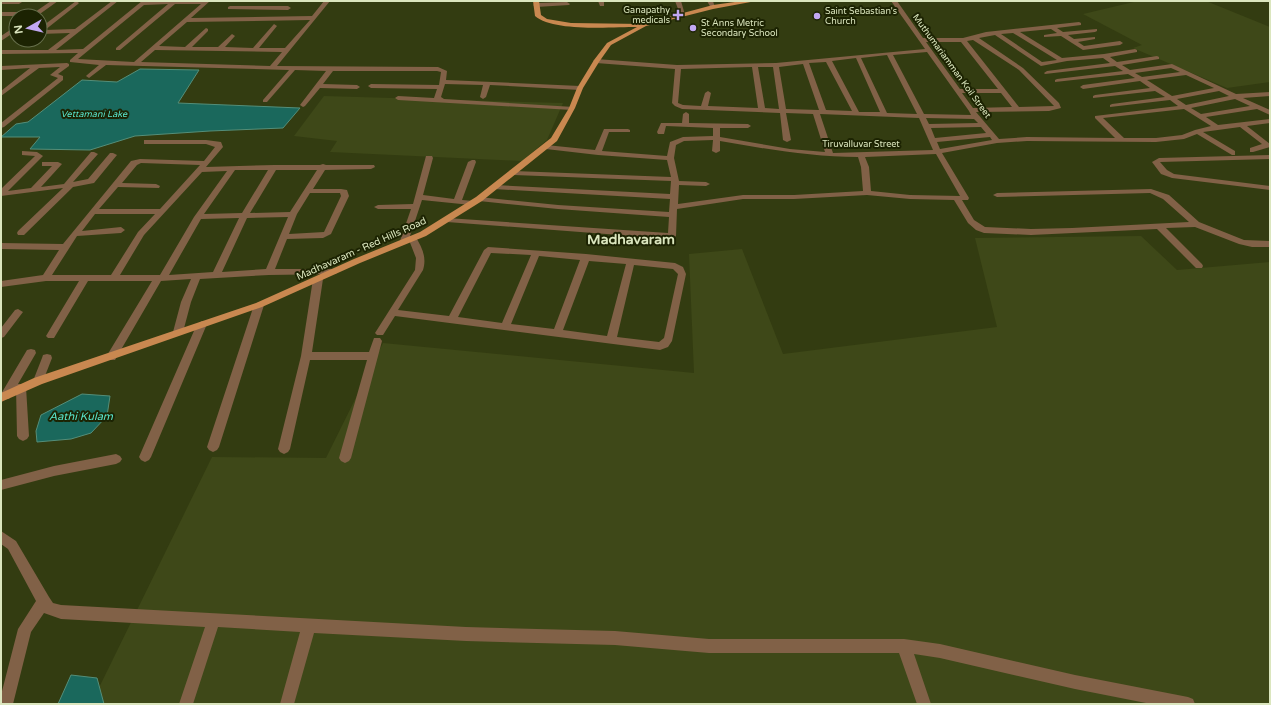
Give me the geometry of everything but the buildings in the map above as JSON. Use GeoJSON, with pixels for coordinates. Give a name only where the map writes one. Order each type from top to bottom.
{"type":"FeatureCollection","features":[{"type":"Feature","properties":{"kind":"main road","name":"Madhavaram - Red Hills Road"},"geometry":{"type":"LineString","coordinates":[[3,397],[21,387],[259,305],[423,234],[448,220],[475,201],[546,147],[554,139],[572,108],[580,88],[609,44],[644,25],[712,4],[753,1]]}},
{"type":"Feature","properties":{"kind":"main road"},"geometry":{"type":"LineString","coordinates":[[536,3],[538,16],[547,22],[590,25],[644,25]]}},
{"type":"Feature","properties":{"kind":"street"},"geometry":{"type":"LineString","coordinates":[[44,8],[55,1]]}},
{"type":"Feature","properties":{"kind":"street"},"geometry":{"type":"LineString","coordinates":[[50,51],[115,1]]}},
{"type":"Feature","properties":{"kind":"street"},"geometry":{"type":"LineString","coordinates":[[220,19],[236,1]]}},
{"type":"Feature","properties":{"kind":"street"},"geometry":{"type":"LineString","coordinates":[[258,8],[265,1]]}},
{"type":"Feature","properties":{"kind":"street"},"geometry":{"type":"LineString","coordinates":[[272,68],[327,1]]}},
{"type":"Feature","properties":{"kind":"street"},"geometry":{"type":"LineString","coordinates":[[678,1],[683,14]]}},
{"type":"Feature","properties":{"kind":"street","name":"Muthumariamman Koil Street"},"geometry":{"type":"LineString","coordinates":[[894,1],[976,117],[994,138]]}},
{"type":"Feature","properties":{"kind":"street"},"geometry":{"type":"LineString","coordinates":[[1,2],[19,2]]}},
{"type":"Feature","properties":{"kind":"street"},"geometry":{"type":"LineString","coordinates":[[2,126],[62,77],[53,75],[144,2],[206,2]]}},
{"type":"Feature","properties":{"kind":"street"},"geometry":{"type":"LineString","coordinates":[[118,49],[139,33],[174,2]]}},
{"type":"Feature","properties":{"kind":"street"},"geometry":{"type":"LineString","coordinates":[[134,64],[206,2]]}},
{"type":"Feature","properties":{"kind":"street"},"geometry":{"type":"LineString","coordinates":[[48,25],[76,3]]}},
{"type":"Feature","properties":{"kind":"street"},"geometry":{"type":"LineString","coordinates":[[536,3],[567,4]]}},
{"type":"Feature","properties":{"kind":"street"},"geometry":{"type":"LineString","coordinates":[[230,8],[290,6],[278,19]]}},
{"type":"Feature","properties":{"kind":"street"},"geometry":{"type":"LineString","coordinates":[[186,20],[314,18]]}},
{"type":"Feature","properties":{"kind":"street"},"geometry":{"type":"LineString","coordinates":[[922,40],[963,40],[986,34],[1079,24]]}},
{"type":"Feature","properties":{"kind":"street"},"geometry":{"type":"LineString","coordinates":[[254,50],[274,26]]}},
{"type":"Feature","properties":{"kind":"street"},"geometry":{"type":"LineString","coordinates":[[1052,27],[1083,48]]}},
{"type":"Feature","properties":{"kind":"street"},"geometry":{"type":"LineString","coordinates":[[187,48],[206,30]]}},
{"type":"Feature","properties":{"kind":"street"},"geometry":{"type":"LineString","coordinates":[[1046,36],[1095,30]]}},
{"type":"Feature","properties":{"kind":"street"},"geometry":{"type":"LineString","coordinates":[[48,31],[76,31]]}},
{"type":"Feature","properties":{"kind":"street"},"geometry":{"type":"LineString","coordinates":[[1014,31],[1059,59],[1066,61]]}},
{"type":"Feature","properties":{"kind":"street"},"geometry":{"type":"LineString","coordinates":[[996,33],[1041,64],[1135,51]]}},
{"type":"Feature","properties":{"kind":"street"},"geometry":{"type":"LineString","coordinates":[[220,49],[232,36]]}},
{"type":"Feature","properties":{"kind":"street"},"geometry":{"type":"LineString","coordinates":[[971,110],[1058,108],[1057,104],[1021,69],[974,38]]}},
{"type":"Feature","properties":{"kind":"street"},"geometry":{"type":"LineString","coordinates":[[1073,41],[1093,38]]}},
{"type":"Feature","properties":{"kind":"street"},"geometry":{"type":"LineString","coordinates":[[963,40],[1004,90],[1003,92],[1017,109]]}},
{"type":"Feature","properties":{"kind":"street"},"geometry":{"type":"LineString","coordinates":[[1070,49],[1120,43]]}},
{"type":"Feature","properties":{"kind":"street"},"geometry":{"type":"LineString","coordinates":[[153,48],[287,50]]}},
{"type":"Feature","properties":{"kind":"street"},"geometry":{"type":"LineString","coordinates":[[596,62],[677,67],[776,65],[929,50]]}},
{"type":"Feature","properties":{"kind":"street"},"geometry":{"type":"LineString","coordinates":[[1,52],[84,51]]}},
{"type":"Feature","properties":{"kind":"street"},"geometry":{"type":"LineString","coordinates":[[419,197],[457,201],[558,207],[673,211],[743,197],[867,193],[965,198],[938,152],[922,116],[889,53]]}},
{"type":"Feature","properties":{"kind":"street"},"geometry":{"type":"LineString","coordinates":[[1104,56],[1217,127]]}},
{"type":"Feature","properties":{"kind":"street"},"geometry":{"type":"LineString","coordinates":[[858,57],[884,114]]}},
{"type":"Feature","properties":{"kind":"street"},"geometry":{"type":"LineString","coordinates":[[1047,73],[1157,58]]}},
{"type":"Feature","properties":{"kind":"street"},"geometry":{"type":"LineString","coordinates":[[828,60],[856,114]]}},
{"type":"Feature","properties":{"kind":"street"},"geometry":{"type":"LineString","coordinates":[[72,61],[272,68],[438,69],[444,72],[438,100]]}},
{"type":"Feature","properties":{"kind":"street"},"geometry":{"type":"LineString","coordinates":[[805,62],[820,112],[830,155]]}},
{"type":"Feature","properties":{"kind":"street"},"geometry":{"type":"LineString","coordinates":[[89,76],[106,63]]}},
{"type":"Feature","properties":{"kind":"street"},"geometry":{"type":"LineString","coordinates":[[755,65],[762,110]]}},
{"type":"Feature","properties":{"kind":"street"},"geometry":{"type":"LineString","coordinates":[[776,65],[784,111],[787,140]]}},
{"type":"Feature","properties":{"kind":"street"},"geometry":{"type":"LineString","coordinates":[[1,94],[37,66]]}},
{"type":"Feature","properties":{"kind":"street"},"geometry":{"type":"LineString","coordinates":[[1,68],[66,66]]}},
{"type":"Feature","properties":{"kind":"street"},"geometry":{"type":"LineString","coordinates":[[1058,81],[1168,66],[1188,73],[1221,88],[1270,113]]}},
{"type":"Feature","properties":{"kind":"street"},"geometry":{"type":"LineString","coordinates":[[677,67],[679,70],[675,102],[679,106],[856,114],[976,117]]}},
{"type":"Feature","properties":{"kind":"street"},"geometry":{"type":"LineString","coordinates":[[265,101],[293,68]]}},
{"type":"Feature","properties":{"kind":"street"},"geometry":{"type":"LineString","coordinates":[[303,105],[332,69]]}},
{"type":"Feature","properties":{"kind":"street"},"geometry":{"type":"LineString","coordinates":[[1083,87],[1188,73]]}},
{"type":"Feature","properties":{"kind":"street"},"geometry":{"type":"LineString","coordinates":[[318,86],[355,83],[324,79]]}},
{"type":"Feature","properties":{"kind":"street"},"geometry":{"type":"LineString","coordinates":[[371,86],[487,83],[580,88]]}},
{"type":"Feature","properties":{"kind":"street"},"geometry":{"type":"LineString","coordinates":[[483,97],[487,83]]}},
{"type":"Feature","properties":{"kind":"street"},"geometry":{"type":"LineString","coordinates":[[1112,106],[1172,98],[1221,88]]}},
{"type":"Feature","properties":{"kind":"street"},"geometry":{"type":"LineString","coordinates":[[1095,97],[1157,89]]}},
{"type":"Feature","properties":{"kind":"street"},"geometry":{"type":"LineString","coordinates":[[958,91],[1003,92]]}},
{"type":"Feature","properties":{"kind":"street"},"geometry":{"type":"LineString","coordinates":[[704,108],[708,93]]}},
{"type":"Feature","properties":{"kind":"street"},"geometry":{"type":"LineString","coordinates":[[1122,140],[1097,117],[1185,107],[1237,96],[1270,94]]}},
{"type":"Feature","properties":{"kind":"street"},"geometry":{"type":"LineString","coordinates":[[398,98],[438,100],[446,102],[572,108]]}},
{"type":"Feature","properties":{"kind":"street"},"geometry":{"type":"LineString","coordinates":[[1200,116],[1270,106]]}},
{"type":"Feature","properties":{"kind":"street"},"geometry":{"type":"LineString","coordinates":[[685,125],[686,114]]}},
{"type":"Feature","properties":{"kind":"street"},"geometry":{"type":"LineString","coordinates":[[933,140],[994,138],[1156,140],[1184,137],[1197,131],[1217,127],[1270,121]]}},
{"type":"Feature","properties":{"kind":"street"},"geometry":{"type":"LineString","coordinates":[[662,132],[663,124],[748,126]]}},
{"type":"Feature","properties":{"kind":"street"},"geometry":{"type":"LineString","coordinates":[[1241,124],[1267,145],[1253,150]]}},
{"type":"Feature","properties":{"kind":"street"},"geometry":{"type":"LineString","coordinates":[[926,126],[983,125]]}},
{"type":"Feature","properties":{"kind":"street"},"geometry":{"type":"LineString","coordinates":[[716,126],[716,151]]}},
{"type":"Feature","properties":{"kind":"street"},"geometry":{"type":"LineString","coordinates":[[598,153],[606,130],[628,131]]}},
{"type":"Feature","properties":{"kind":"street"},"geometry":{"type":"LineString","coordinates":[[1197,131],[1232,153]]}},
{"type":"Feature","properties":{"kind":"street","name":"Tiruvalluvar Street"},"geometry":{"type":"LineString","coordinates":[[670,158],[673,144],[683,139],[716,138],[790,151],[830,155],[861,155],[938,152],[994,138]]}},
{"type":"Feature","properties":{"kind":"street"},"geometry":{"type":"LineString","coordinates":[[114,278],[141,234],[218,150],[218,144],[206,142],[147,142]]}},
{"type":"Feature","properties":{"kind":"street"},"geometry":{"type":"LineString","coordinates":[[448,220],[672,236],[675,181],[670,158],[598,153],[546,147]]}},
{"type":"Feature","properties":{"kind":"street"},"geometry":{"type":"LineString","coordinates":[[1,194],[39,156],[37,154],[24,153]]}},
{"type":"Feature","properties":{"kind":"street"},"geometry":{"type":"LineString","coordinates":[[21,233],[69,185],[94,154]]}},
{"type":"Feature","properties":{"kind":"street"},"geometry":{"type":"LineString","coordinates":[[1,194],[89,182],[112,155]]}},
{"type":"Feature","properties":{"kind":"street"},"geometry":{"type":"LineString","coordinates":[[861,155],[865,167],[867,193]]}},
{"type":"Feature","properties":{"kind":"street"},"geometry":{"type":"LineString","coordinates":[[1270,157],[1159,160],[1156,162],[1164,172],[1172,176],[1270,188]]}},
{"type":"Feature","properties":{"kind":"street"},"geometry":{"type":"LineString","coordinates":[[344,458],[378,337],[419,270],[419,252],[408,240],[429,158]]}},
{"type":"Feature","properties":{"kind":"street"},"geometry":{"type":"LineString","coordinates":[[46,278],[65,247],[132,165],[137,162],[207,163]]}},
{"type":"Feature","properties":{"kind":"street"},"geometry":{"type":"LineString","coordinates":[[457,201],[472,162]]}},
{"type":"Feature","properties":{"kind":"street"},"geometry":{"type":"LineString","coordinates":[[33,190],[58,164],[45,164]]}},
{"type":"Feature","properties":{"kind":"street"},"geometry":{"type":"LineString","coordinates":[[200,170],[323,166],[371,167]]}},
{"type":"Feature","properties":{"kind":"street"},"geometry":{"type":"LineString","coordinates":[[269,272],[293,214],[323,166]]}},
{"type":"Feature","properties":{"kind":"street"},"geometry":{"type":"LineString","coordinates":[[216,275],[244,216],[274,167]]}},
{"type":"Feature","properties":{"kind":"street"},"geometry":{"type":"LineString","coordinates":[[111,357],[198,217],[233,168]]}},
{"type":"Feature","properties":{"kind":"street"},"geometry":{"type":"LineString","coordinates":[[514,172],[706,184]]}},
{"type":"Feature","properties":{"kind":"street"},"geometry":{"type":"LineString","coordinates":[[115,185],[156,186]]}},
{"type":"Feature","properties":{"kind":"street"},"geometry":{"type":"LineString","coordinates":[[494,187],[674,197]]}},
{"type":"Feature","properties":{"kind":"street"},"geometry":{"type":"LineString","coordinates":[[284,237],[323,236],[327,234],[345,196],[344,192],[341,191],[306,191]]}},
{"type":"Feature","properties":{"kind":"street"},"geometry":{"type":"LineString","coordinates":[[997,195],[1151,191],[1166,197],[1196,224],[1242,242],[1252,244],[1270,244]]}},
{"type":"Feature","properties":{"kind":"street"},"geometry":{"type":"LineString","coordinates":[[956,198],[976,226],[989,231],[1065,231],[1196,224]]}},
{"type":"Feature","properties":{"kind":"street"},"geometry":{"type":"LineString","coordinates":[[378,207],[416,206]]}},
{"type":"Feature","properties":{"kind":"street"},"geometry":{"type":"LineString","coordinates":[[93,212],[161,211]]}},
{"type":"Feature","properties":{"kind":"street"},"geometry":{"type":"LineString","coordinates":[[198,217],[293,214]]}},
{"type":"Feature","properties":{"kind":"street"},"geometry":{"type":"LineString","coordinates":[[1160,226],[1199,266]]}},
{"type":"Feature","properties":{"kind":"street"},"geometry":{"type":"LineString","coordinates":[[75,234],[121,230]]}},
{"type":"Feature","properties":{"kind":"street"},"geometry":{"type":"LineString","coordinates":[[1,246],[65,247]]}},
{"type":"Feature","properties":{"kind":"street"},"geometry":{"type":"LineString","coordinates":[[392,312],[660,346],[665,344],[668,339],[682,274],[680,269],[674,266],[586,257],[488,250],[452,319]]}},
{"type":"Feature","properties":{"kind":"street"},"geometry":{"type":"LineString","coordinates":[[505,327],[536,253]]}},
{"type":"Feature","properties":{"kind":"street"},"geometry":{"type":"LineString","coordinates":[[557,333],[586,257]]}},
{"type":"Feature","properties":{"kind":"street"},"geometry":{"type":"LineString","coordinates":[[611,340],[631,261]]}},
{"type":"Feature","properties":{"kind":"street"},"geometry":{"type":"LineString","coordinates":[[1,284],[46,278],[161,278],[269,272],[333,272]]}},
{"type":"Feature","properties":{"kind":"street"},"geometry":{"type":"LineString","coordinates":[[178,332],[186,302],[197,276]]}},
{"type":"Feature","properties":{"kind":"street"},"geometry":{"type":"LineString","coordinates":[[51,336],[85,278]]}},
{"type":"Feature","properties":{"kind":"street"},"geometry":{"type":"LineString","coordinates":[[284,449],[306,356],[318,279]]}},
{"type":"Feature","properties":{"kind":"street"},"geometry":{"type":"LineString","coordinates":[[213,448],[259,305]]}},
{"type":"Feature","properties":{"kind":"street"},"geometry":{"type":"LineString","coordinates":[[1,335],[18,312]]}},
{"type":"Feature","properties":{"kind":"street"},"geometry":{"type":"LineString","coordinates":[[145,458],[202,324]]}},
{"type":"Feature","properties":{"kind":"street"},"geometry":{"type":"LineString","coordinates":[[3,397],[31,353]]}},
{"type":"Feature","properties":{"kind":"street"},"geometry":{"type":"LineString","coordinates":[[306,356],[372,356]]}},
{"type":"Feature","properties":{"kind":"street"},"geometry":{"type":"LineString","coordinates":[[38,381],[47,358]]}},
{"type":"Feature","properties":{"kind":"street"},"geometry":{"type":"LineString","coordinates":[[21,387],[23,436]]}},
{"type":"Feature","properties":{"kind":"street"},"geometry":{"type":"LineString","coordinates":[[1,484],[54,471],[116,459]]}},
{"type":"Feature","properties":{"kind":"street"},"geometry":{"type":"LineString","coordinates":[[1,537],[12,545],[49,609],[61,612],[466,634],[614,638],[708,646],[904,646],[940,651],[1075,682],[1188,704]]}},
{"type":"Feature","properties":{"kind":"street"},"geometry":{"type":"LineString","coordinates":[[6,704],[25,629],[44,602]]}},
{"type":"Feature","properties":{"kind":"street"},"geometry":{"type":"LineString","coordinates":[[186,704],[214,620]]}},
{"type":"Feature","properties":{"kind":"street"},"geometry":{"type":"LineString","coordinates":[[287,704],[309,625]]}},
{"type":"Feature","properties":{"kind":"street"},"geometry":{"type":"LineString","coordinates":[[904,646],[924,704]]}},
{"type":"Feature","properties":{"kind":"shaded area"},"geometry":{"type":"Polygon","coordinates":[[[1138,1],[1206,1],[1270,27],[1270,82],[1227,88],[1133,48],[1142,45],[1083,14],[1138,1]]]}},
{"type":"Feature","properties":{"kind":"shaded area"},"geometry":{"type":"Polygon","coordinates":[[[324,96],[563,103],[547,140],[522,161],[330,152],[337,141],[294,136],[324,96]]]}},
{"type":"Feature","properties":{"kind":"shaded area"},"geometry":{"type":"Polygon","coordinates":[[[1141,236],[1177,270],[1270,262],[1270,704],[91,704],[212,457],[326,458],[383,343],[694,373],[689,254],[742,249],[783,354],[997,327],[975,238],[1141,236]]]}},
{"type":"Feature","properties":{"kind":"water","name":"Vettamani Lake"},"geometry":{"type":"Polygon","coordinates":[[[140,69],[199,70],[178,103],[300,108],[283,128],[135,136],[90,150],[30,149],[40,137],[1,137],[16,124],[28,122],[82,80],[117,82],[140,69]]]}},
{"type":"Feature","properties":{"kind":"water","name":"Aathi Kulam"},"geometry":{"type":"Polygon","coordinates":[[[82,394],[110,396],[107,416],[91,433],[71,439],[37,442],[36,431],[41,415],[82,394]]]}},
{"type":"Feature","properties":{"kind":"water"},"geometry":{"type":"Polygon","coordinates":[[[71,675],[97,678],[104,704],[58,704],[71,675]]]}},
{"type":"Feature","properties":{"kind":"place","name":"Ganapathy medicals"},"geometry":{"type":"Point","coordinates":[678,15]}},
{"type":"Feature","properties":{"kind":"place","name":"Saint Sebastian's Church"},"geometry":{"type":"Point","coordinates":[817,16]}},
{"type":"Feature","properties":{"kind":"place","name":"St Anns Metric Secondary School"},"geometry":{"type":"Point","coordinates":[693,28]}},
{"type":"Feature","properties":{"kind":"district","name":"Madhavaram"},"geometry":{"type":"Point","coordinates":[631,239]}}]}
